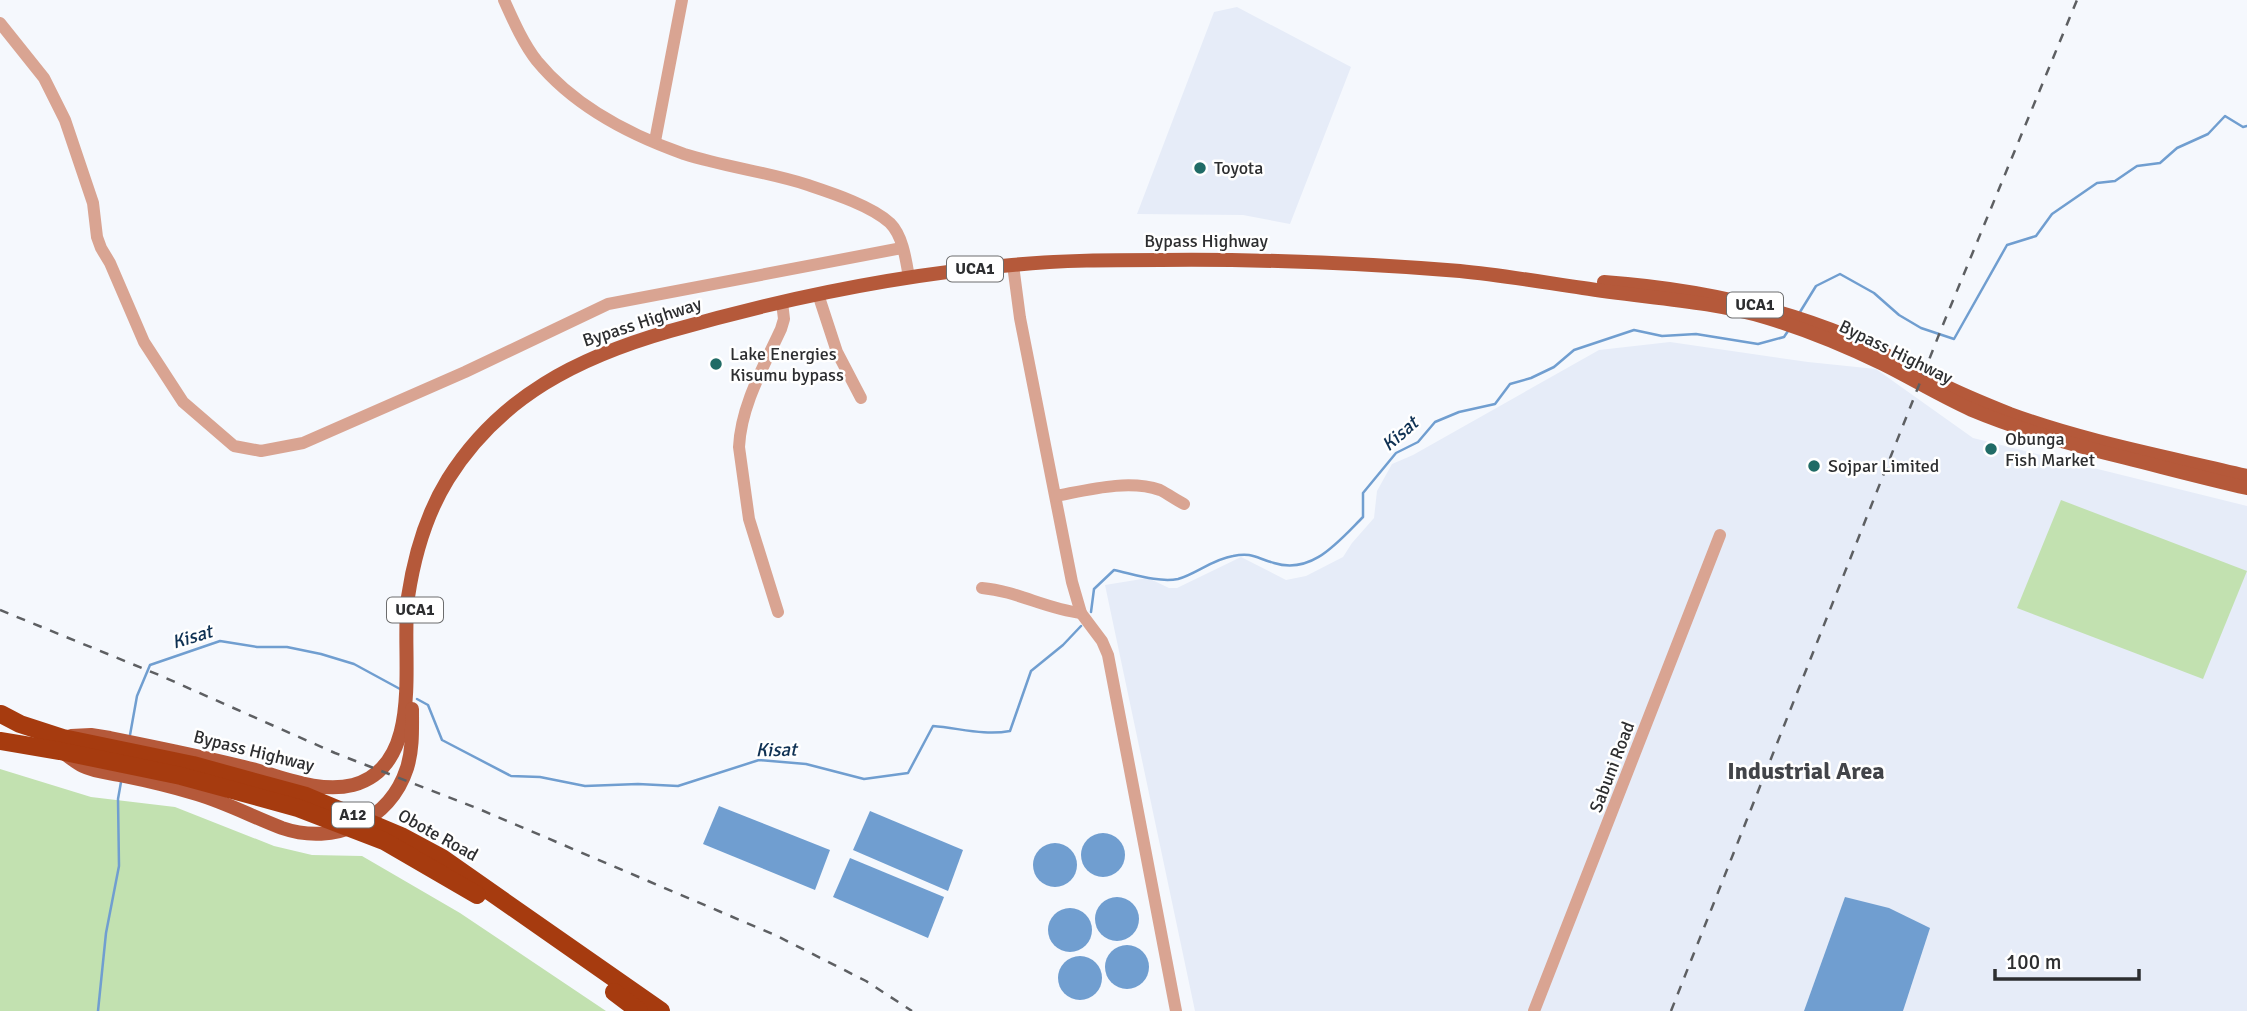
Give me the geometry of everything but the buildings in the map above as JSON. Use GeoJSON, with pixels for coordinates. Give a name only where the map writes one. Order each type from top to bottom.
{"type":"FeatureCollection","features":[{"type":"Feature","properties":{"kind":"highway","name":"Obote Road"},"geometry":{"type":"LineString","coordinates":[[0,718],[20,723],[61,744],[298,808],[384,841],[475,894],[639,1011]]}},
{"type":"Feature","properties":{"kind":"highway","name":"Obote Road"},"geometry":{"type":"LineString","coordinates":[[0,741],[61,744],[241,777],[306,796],[401,836],[442,858],[661,1011]]}},
{"type":"Feature","properties":{"kind":"main road","name":"Bypass Highway"},"geometry":{"type":"LineString","coordinates":[[61,744],[91,735],[110,738],[276,774],[315,786],[338,788],[371,778],[386,765],[397,747],[402,727],[405,637],[410,587],[424,532],[471,449],[514,403],[571,367],[666,332],[818,294],[909,278],[1013,265],[1095,259],[1248,259],[1463,271],[1740,311],[1818,336],[1911,374],[2000,421],[2067,444],[2247,488]]}},
{"type":"Feature","properties":{"kind":"main road","name":"Bypass Highway"},"geometry":{"type":"LineString","coordinates":[[1933,386],[2049,427],[2247,475]]}},
{"type":"Feature","properties":{"kind":"main road","name":"UCA1"},"geometry":{"type":"LineString","coordinates":[[61,744],[84,767],[205,796],[283,828],[332,834],[352,828],[373,816],[389,802],[407,769],[412,736],[413,632],[419,582],[433,532],[455,475]]}},
{"type":"Feature","properties":{"kind":"street"},"geometry":{"type":"LineString","coordinates":[[504,0],[536,59],[567,91],[598,114],[685,154],[785,178],[832,193],[889,222],[898,233],[909,278]]}},
{"type":"Feature","properties":{"kind":"street"},"geometry":{"type":"LineString","coordinates":[[655,141],[681,0]]}},
{"type":"Feature","properties":{"kind":"street","name":"Bypass Highway"},"geometry":{"type":"LineString","coordinates":[[0,23],[44,78],[65,120],[93,203],[97,237],[144,342],[183,402],[234,446],[261,451],[303,443],[465,372],[608,304],[902,248]]}},
{"type":"Feature","properties":{"kind":"street"},"geometry":{"type":"LineString","coordinates":[[1013,265],[1020,318],[1072,582],[1081,613],[1102,641],[1108,655],[1176,1011]]}},
{"type":"Feature","properties":{"kind":"street"},"geometry":{"type":"LineString","coordinates":[[818,294],[836,352],[861,398]]}},
{"type":"Feature","properties":{"kind":"street"},"geometry":{"type":"LineString","coordinates":[[778,612],[749,519],[739,447],[752,391],[784,319],[782,302]]}},
{"type":"Feature","properties":{"kind":"street"},"geometry":{"type":"LineString","coordinates":[[1056,495],[1135,486],[1157,489],[1184,504]]}},
{"type":"Feature","properties":{"kind":"street","name":"Sabuni Road"},"geometry":{"type":"LineString","coordinates":[[1534,1011],[1720,535]]}},
{"type":"Feature","properties":{"kind":"street"},"geometry":{"type":"LineString","coordinates":[[982,588],[1012,592],[1045,606],[1081,613]]}},
{"type":"Feature","properties":{"kind":"shaded area"},"geometry":{"type":"Polygon","coordinates":[[[1237,7],[1351,67],[1290,224],[1243,215],[1137,214],[1214,12],[1237,7]]]}},
{"type":"Feature","properties":{"kind":"shaded area"},"geometry":{"type":"Polygon","coordinates":[[[1670,342],[1876,369],[1973,438],[2247,506],[2247,1011],[1195,1011],[1105,585],[1148,578],[1169,588],[1177,588],[1241,557],[1286,580],[1306,576],[1343,557],[1374,518],[1377,491],[1392,464],[1413,455],[1599,350],[1670,342]]]}},
{"type":"Feature","properties":{"kind":"green space"},"geometry":{"type":"Polygon","coordinates":[[[2061,500],[2247,571],[2203,679],[2017,608],[2061,500]]]}},
{"type":"Feature","properties":{"kind":"green space"},"geometry":{"type":"Polygon","coordinates":[[[0,769],[91,797],[175,807],[274,846],[312,855],[362,856],[460,913],[606,1011],[0,1011],[0,769]]]}},
{"type":"Feature","properties":{"kind":"water"},"geometry":{"type":"Polygon","coordinates":[[[719,806],[830,850],[815,890],[703,844],[719,806]]]}},
{"type":"Feature","properties":{"kind":"water"},"geometry":{"type":"Polygon","coordinates":[[[870,811],[963,850],[948,891],[853,850],[870,811]]]}},
{"type":"Feature","properties":{"kind":"water"},"geometry":{"type":"Polygon","coordinates":[[[1103,833],[1112,834],[1119,839],[1124,846],[1124,864],[1119,871],[1112,876],[1103,877],[1094,876],[1087,871],[1082,864],[1081,855],[1082,846],[1087,839],[1094,834],[1103,833]]]}},
{"type":"Feature","properties":{"kind":"water"},"geometry":{"type":"Polygon","coordinates":[[[1055,843],[1064,844],[1071,849],[1076,856],[1076,874],[1071,881],[1064,886],[1055,887],[1046,886],[1039,881],[1034,874],[1033,865],[1034,856],[1039,849],[1046,844],[1055,843]]]}},
{"type":"Feature","properties":{"kind":"water"},"geometry":{"type":"Polygon","coordinates":[[[850,858],[944,897],[928,938],[833,897],[850,858]]]}},
{"type":"Feature","properties":{"kind":"water"},"geometry":{"type":"Polygon","coordinates":[[[1117,897],[1126,898],[1133,903],[1138,910],[1138,928],[1133,935],[1126,940],[1117,941],[1108,940],[1101,935],[1096,928],[1095,919],[1096,910],[1101,903],[1108,898],[1117,897]]]}},
{"type":"Feature","properties":{"kind":"water"},"geometry":{"type":"Polygon","coordinates":[[[1845,897],[1889,908],[1930,928],[1903,1011],[1804,1011],[1845,897]]]}},
{"type":"Feature","properties":{"kind":"water"},"geometry":{"type":"Polygon","coordinates":[[[1070,908],[1079,909],[1086,914],[1091,921],[1091,939],[1086,946],[1079,951],[1070,952],[1061,951],[1054,946],[1049,939],[1048,930],[1049,921],[1054,914],[1061,909],[1070,908]]]}},
{"type":"Feature","properties":{"kind":"water"},"geometry":{"type":"Polygon","coordinates":[[[1127,945],[1136,946],[1143,951],[1148,958],[1148,976],[1143,983],[1136,988],[1127,989],[1118,988],[1111,983],[1106,976],[1105,967],[1106,958],[1111,951],[1118,946],[1127,945]]]}},
{"type":"Feature","properties":{"kind":"water"},"geometry":{"type":"Polygon","coordinates":[[[1080,956],[1089,957],[1096,962],[1101,969],[1101,987],[1096,994],[1089,999],[1080,1000],[1071,999],[1064,994],[1059,987],[1058,978],[1059,969],[1064,962],[1071,957],[1080,956]]]}},
{"type":"Feature","properties":{"kind":"waterway"},"geometry":{"type":"LineString","coordinates":[[1800,312],[1816,286],[1840,274],[1874,293],[1899,315],[1921,328],[1954,339],[2007,245],[2036,236],[2052,214],[2097,183],[2115,181],[2137,166],[2160,163],[2177,148],[2208,134],[2225,116],[2243,127],[2247,126]]}},
{"type":"Feature","properties":{"kind":"waterway","name":"Kisat"},"geometry":{"type":"LineString","coordinates":[[1091,612],[1094,589],[1114,570],[1146,578],[1171,580],[1185,577],[1218,560],[1239,555],[1250,555],[1288,565],[1312,560],[1334,546],[1363,517],[1363,493],[1396,453],[1418,442],[1435,422],[1459,412],[1495,404],[1510,384],[1554,367],[1574,350],[1634,330],[1662,336],[1696,334],[1758,344],[1784,337],[1788,331]]}},
{"type":"Feature","properties":{"kind":"waterway","name":"Kisat"},"geometry":{"type":"LineString","coordinates":[[417,699],[428,705],[442,740],[511,776],[540,777],[585,786],[678,786],[759,760],[806,764],[864,779],[908,773],[933,726],[981,732],[1010,731],[1031,671],[1081,626]]}},
{"type":"Feature","properties":{"kind":"waterway","name":"Kisat"},"geometry":{"type":"LineString","coordinates":[[130,735],[137,696],[150,665],[220,641],[257,647],[287,647],[321,654],[354,664],[400,689]]}},
{"type":"Feature","properties":{"kind":"waterway","name":"Kisat"},"geometry":{"type":"LineString","coordinates":[[98,1011],[106,933],[119,866],[118,799],[121,782]]}},
{"type":"Feature","properties":{"kind":"railway"},"geometry":{"type":"LineString","coordinates":[[1671,1011],[1942,327],[2077,0]]}},
{"type":"Feature","properties":{"kind":"railway"},"geometry":{"type":"LineString","coordinates":[[0,610],[159,675],[335,753],[479,809],[775,935],[866,981],[912,1011]]}},
{"type":"Feature","properties":{"kind":"place","name":"Toyota"},"geometry":{"type":"Point","coordinates":[1200,168]}},
{"type":"Feature","properties":{"kind":"place","name":"Lake Energies Kisumu bypass"},"geometry":{"type":"Point","coordinates":[716,364]}},
{"type":"Feature","properties":{"kind":"place","name":"Obunga Fish Market"},"geometry":{"type":"Point","coordinates":[1991,449]}},
{"type":"Feature","properties":{"kind":"place","name":"Sojpar Limited"},"geometry":{"type":"Point","coordinates":[1814,466]}},
{"type":"Feature","properties":{"kind":"district","name":"Industrial Area"},"geometry":{"type":"Point","coordinates":[1806,771]}}]}
